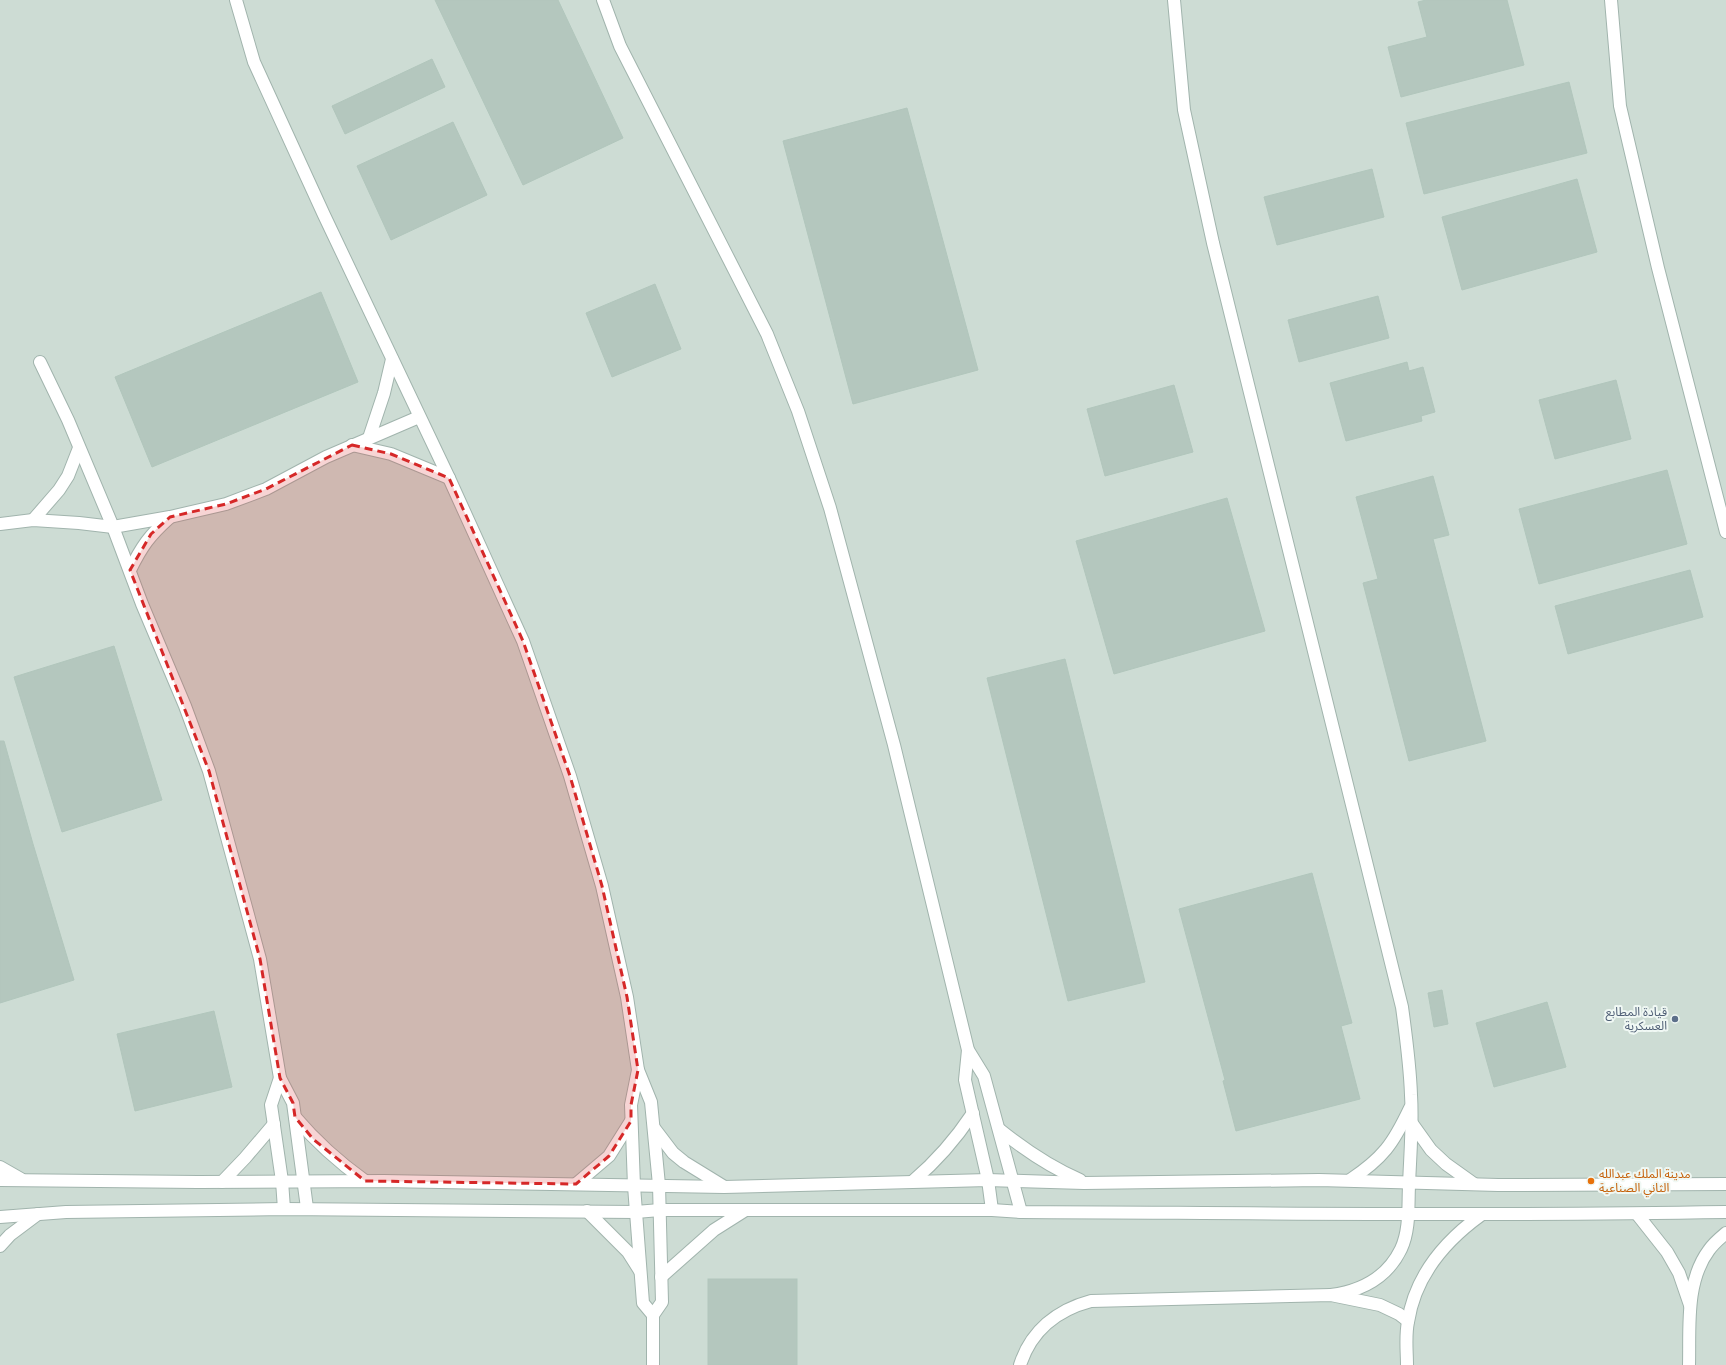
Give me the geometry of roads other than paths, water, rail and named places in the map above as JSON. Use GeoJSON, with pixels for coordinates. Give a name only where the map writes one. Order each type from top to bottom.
{"type":"FeatureCollection","features":[{"type":"Feature","properties":{"kind":"street"},"geometry":{"type":"LineString","coordinates":[[236,0],[254,62],[419,417],[449,478],[523,641],[570,776],[602,886],[628,997],[638,1070],[651,1102],[659,1186],[662,1302],[653,1315],[653,1365]]}},
{"type":"Feature","properties":{"kind":"street"},"geometry":{"type":"LineString","coordinates":[[603,0],[620,46],[766,334],[798,411],[830,508],[890,729],[968,1050],[984,1076],[1014,1181],[1021,1212]]}},
{"type":"Feature","properties":{"kind":"street"},"geometry":{"type":"LineString","coordinates":[[1020,1365],[1029,1345],[1046,1324],[1067,1310],[1091,1301],[1331,1295],[1348,1292],[1365,1286],[1380,1277],[1392,1264],[1402,1248],[1406,1231],[1408,1213],[1411,1106],[1408,1051],[1402,1007],[1213,243],[1184,110],[1174,0]]}},
{"type":"Feature","properties":{"kind":"street"},"geometry":{"type":"LineString","coordinates":[[1611,0],[1620,106],[1658,268],[1726,532]]}},
{"type":"Feature","properties":{"kind":"street"},"geometry":{"type":"LineString","coordinates":[[369,438],[384,393],[392,359]]}},
{"type":"Feature","properties":{"kind":"street"},"geometry":{"type":"LineString","coordinates":[[40,362],[68,420],[113,528],[142,604],[185,706],[209,771],[260,959],[280,1078],[293,1103],[307,1208]]}},
{"type":"Feature","properties":{"kind":"street"},"geometry":{"type":"LineString","coordinates":[[0,524],[33,520],[71,522],[113,528],[226,504],[266,489],[326,457],[419,417]]}},
{"type":"Feature","properties":{"kind":"street"},"geometry":{"type":"LineString","coordinates":[[352,445],[391,454],[449,478]]}},
{"type":"Feature","properties":{"kind":"street"},"geometry":{"type":"LineString","coordinates":[[33,520],[59,490],[68,476],[79,448]]}},
{"type":"Feature","properties":{"kind":"street"},"geometry":{"type":"LineString","coordinates":[[130,570],[139,551],[151,534],[170,517]]}},
{"type":"Feature","properties":{"kind":"street"},"geometry":{"type":"LineString","coordinates":[[968,1050],[965,1080],[988,1180],[992,1210]]}},
{"type":"Feature","properties":{"kind":"street"},"geometry":{"type":"LineString","coordinates":[[638,1070],[631,1104],[634,1186],[643,1304],[653,1315]]}},
{"type":"Feature","properties":{"kind":"street"},"geometry":{"type":"LineString","coordinates":[[280,1078],[271,1105],[282,1181],[284,1208]]}},
{"type":"Feature","properties":{"kind":"street"},"geometry":{"type":"LineString","coordinates":[[1350,1180],[1381,1157],[1401,1128],[1411,1106]]}},
{"type":"Feature","properties":{"kind":"street"},"geometry":{"type":"LineString","coordinates":[[913,1181],[948,1149],[973,1113]]}},
{"type":"Feature","properties":{"kind":"street"},"geometry":{"type":"LineString","coordinates":[[295,1117],[324,1150],[365,1181]]}},
{"type":"Feature","properties":{"kind":"street"},"geometry":{"type":"LineString","coordinates":[[576,1184],[609,1156],[632,1121]]}},
{"type":"Feature","properties":{"kind":"street"},"geometry":{"type":"LineString","coordinates":[[1411,1122],[1431,1150],[1446,1164],[1474,1184]]}},
{"type":"Feature","properties":{"kind":"street"},"geometry":{"type":"LineString","coordinates":[[222,1182],[274,1124]]}},
{"type":"Feature","properties":{"kind":"street"},"geometry":{"type":"LineString","coordinates":[[654,1128],[673,1153],[684,1162],[724,1187]]}},
{"type":"Feature","properties":{"kind":"street"},"geometry":{"type":"LineString","coordinates":[[1000,1130],[1035,1157],[1084,1183]]}},
{"type":"Feature","properties":{"kind":"street"},"geometry":{"type":"LineString","coordinates":[[0,1167],[24,1180]]}},
{"type":"Feature","properties":{"kind":"street"},"geometry":{"type":"LineString","coordinates":[[0,1180],[222,1182],[304,1180],[724,1187],[988,1180],[1084,1183],[1350,1180],[1474,1184],[1726,1184]]}},
{"type":"Feature","properties":{"kind":"street"},"geometry":{"type":"LineString","coordinates":[[0,1217],[38,1214],[284,1208],[636,1212],[660,1210],[992,1210],[1021,1212],[1408,1213],[1481,1215],[1726,1212]]}},
{"type":"Feature","properties":{"kind":"street"},"geometry":{"type":"LineString","coordinates":[[587,1211],[628,1252],[641,1273]]}},
{"type":"Feature","properties":{"kind":"street"},"geometry":{"type":"LineString","coordinates":[[661,1277],[714,1230],[744,1211]]}},
{"type":"Feature","properties":{"kind":"street"},"geometry":{"type":"LineString","coordinates":[[0,1246],[10,1235],[38,1214]]}},
{"type":"Feature","properties":{"kind":"street"},"geometry":{"type":"LineString","coordinates":[[1637,1214],[1667,1252],[1679,1273],[1690,1306]]}},
{"type":"Feature","properties":{"kind":"street"},"geometry":{"type":"LineString","coordinates":[[1407,1365],[1408,1321],[1416,1293],[1433,1260],[1447,1243],[1463,1228],[1481,1215]]}},
{"type":"Feature","properties":{"kind":"street"},"geometry":{"type":"LineString","coordinates":[[1689,1365],[1690,1306],[1696,1275],[1708,1251],[1726,1233]]}},
{"type":"Feature","properties":{"kind":"street"},"geometry":{"type":"LineString","coordinates":[[1331,1295],[1380,1305],[1399,1314],[1408,1321]]}},
{"type":"Feature","properties":{"kind":"place","name":"قيادة المطابع العسكرية"},"geometry":{"type":"Point","coordinates":[1675,1019]}},
{"type":"Feature","properties":{"kind":"place","name":"مدينة الملك عبدالله الثاني الصناعية"},"geometry":{"type":"Point","coordinates":[1591,1181]}}]}
